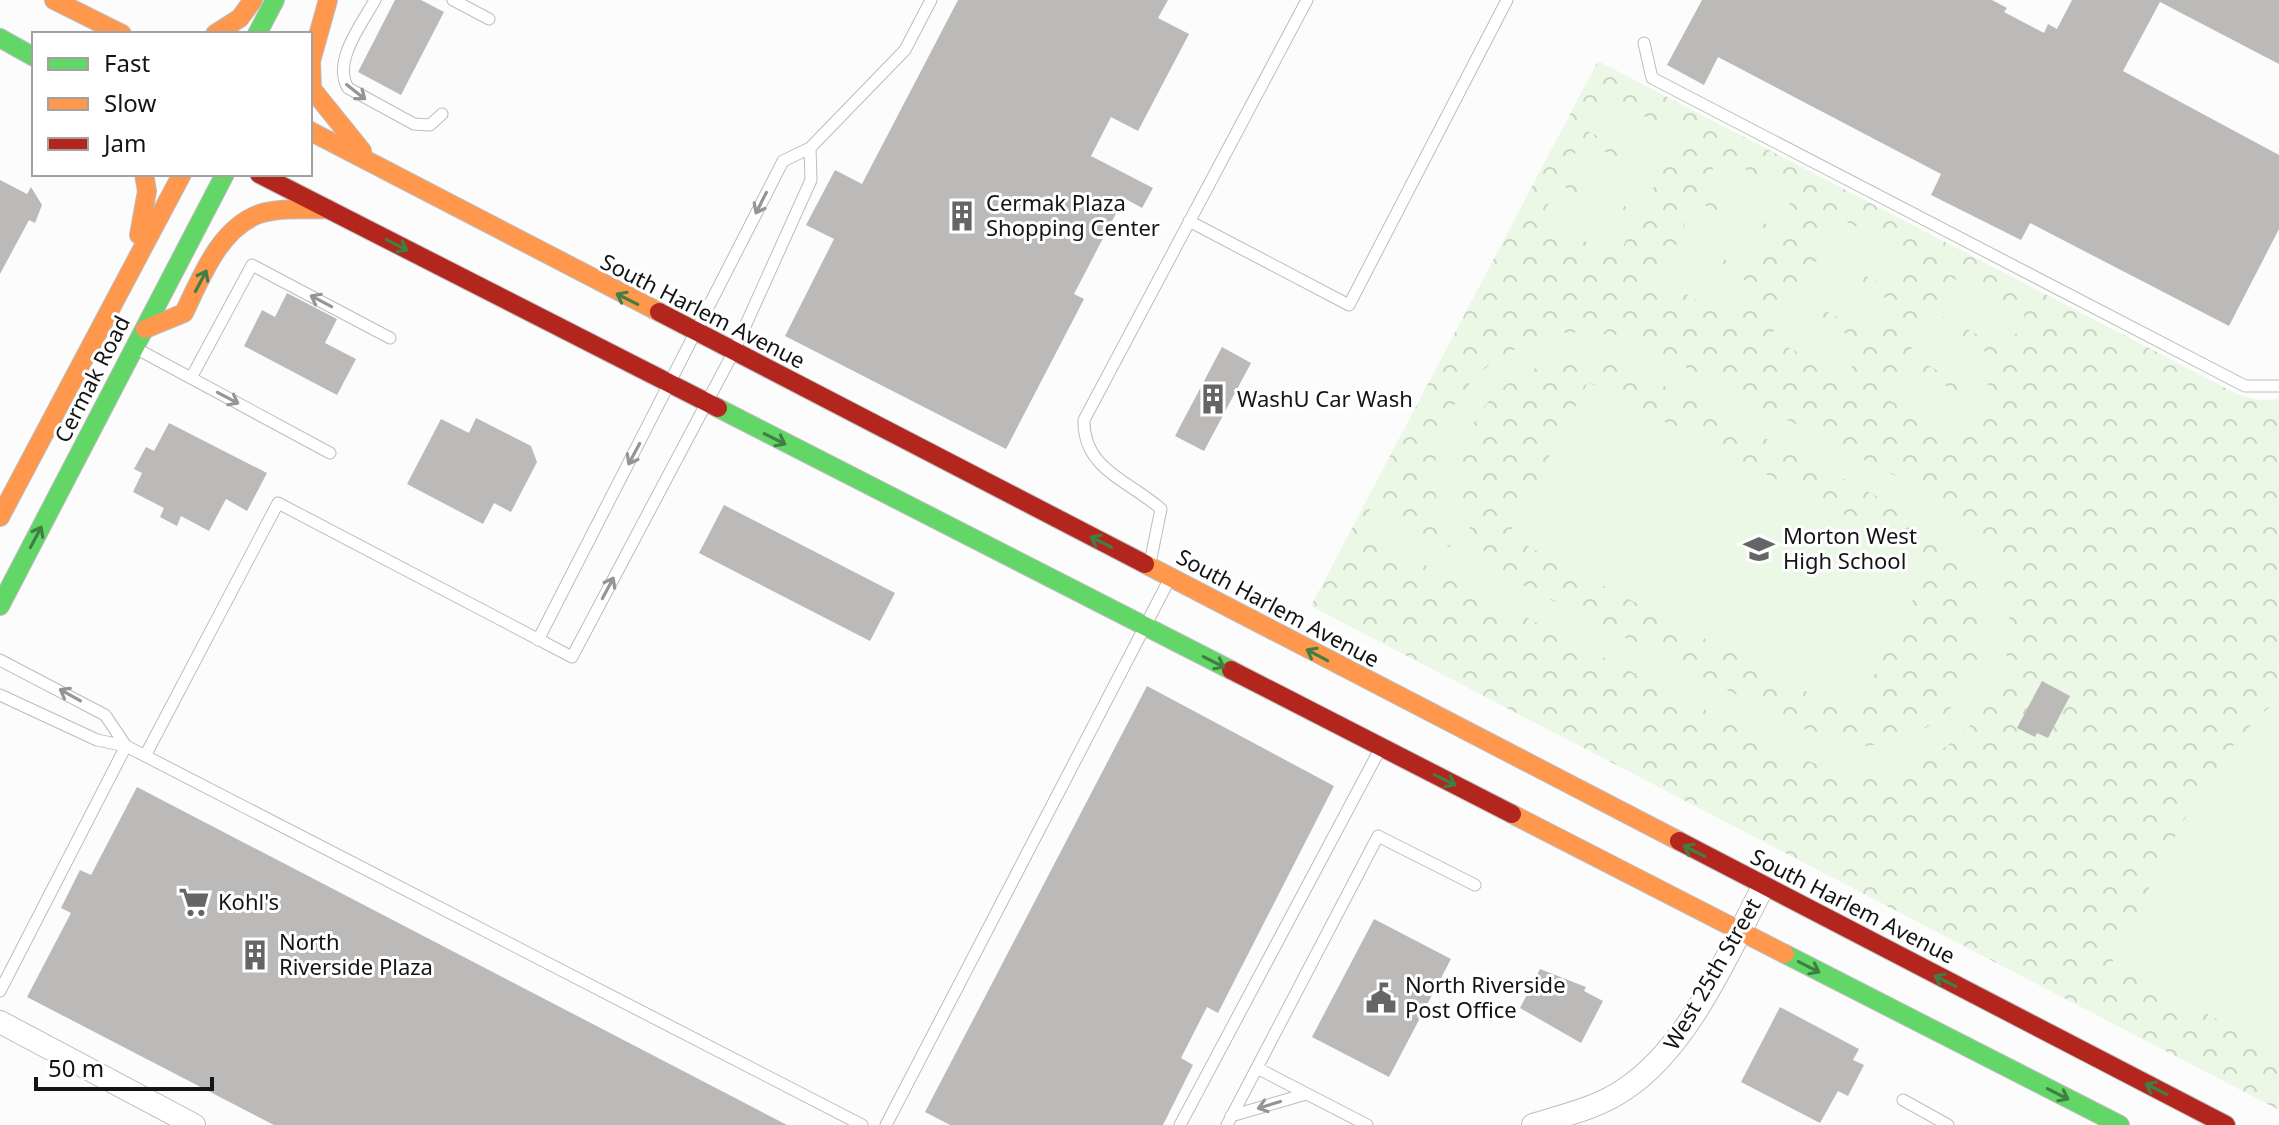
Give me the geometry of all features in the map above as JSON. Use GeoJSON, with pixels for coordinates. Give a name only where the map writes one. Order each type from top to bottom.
{"type":"FeatureCollection","features":[{"type":"Feature","properties":{"kind":"main road"},"geometry":{"type":"LineString","coordinates":[[54,0],[118,32]]}},
{"type":"Feature","properties":{"kind":"main road"},"geometry":{"type":"LineString","coordinates":[[218,32],[240,18],[253,0]]}},
{"type":"Feature","properties":{"kind":"main road"},"geometry":{"type":"LineString","coordinates":[[258,32],[275,0]]}},
{"type":"Feature","properties":{"kind":"main road"},"geometry":{"type":"LineString","coordinates":[[301,32],[318,0]]}},
{"type":"Feature","properties":{"kind":"main road"},"geometry":{"type":"LineString","coordinates":[[312,57],[328,0]]}},
{"type":"Feature","properties":{"kind":"main road"},"geometry":{"type":"LineString","coordinates":[[0,38],[32,56]]}},
{"type":"Feature","properties":{"kind":"main road"},"geometry":{"type":"LineString","coordinates":[[312,89],[374,165]]}},
{"type":"Feature","properties":{"kind":"main road","name":"South Harlem Avenue"},"geometry":{"type":"LineString","coordinates":[[312,132],[697,335],[2226,1125]]}},
{"type":"Feature","properties":{"kind":"main road"},"geometry":{"type":"LineString","coordinates":[[128,274],[147,191],[144,176]]}},
{"type":"Feature","properties":{"kind":"main road","name":"Cermak Road"},"geometry":{"type":"LineString","coordinates":[[0,517],[181,176]]}},
{"type":"Feature","properties":{"kind":"main road","name":"Cermak Road"},"geometry":{"type":"LineString","coordinates":[[0,606],[224,176]]}},
{"type":"Feature","properties":{"kind":"main road"},"geometry":{"type":"LineString","coordinates":[[263,176],[2120,1125]]}},
{"type":"Feature","properties":{"kind":"main road"},"geometry":{"type":"LineString","coordinates":[[145,329],[184,313],[209,265],[230,235],[257,215],[328,209]]}},
{"type":"Feature","properties":{"kind":"street","name":"West 25th Street"},"geometry":{"type":"LineString","coordinates":[[1533,1125],[1601,1103],[1645,1075],[1665,1055],[1688,1022],[1763,887]]}},
{"type":"Feature","properties":{"kind":"street"},"geometry":{"type":"LineString","coordinates":[[0,1022],[194,1125]]}},
{"type":"Feature","properties":{"kind":"lane"},"geometry":{"type":"LineString","coordinates":[[375,0],[344,58],[343,80],[348,88],[414,124],[430,125],[442,114]]}},
{"type":"Feature","properties":{"kind":"lane"},"geometry":{"type":"LineString","coordinates":[[453,0],[489,19]]}},
{"type":"Feature","properties":{"kind":"lane"},"geometry":{"type":"LineString","coordinates":[[538,640],[697,335],[783,161],[810,148],[905,50],[931,0]]}},
{"type":"Feature","properties":{"kind":"lane"},"geometry":{"type":"LineString","coordinates":[[1149,567],[1161,509],[1137,488],[1097,463],[1083,441],[1084,420],[1307,0]]}},
{"type":"Feature","properties":{"kind":"lane"},"geometry":{"type":"LineString","coordinates":[[1189,221],[1349,305],[1507,0]]}},
{"type":"Feature","properties":{"kind":"lane"},"geometry":{"type":"LineString","coordinates":[[1644,43],[1652,78],[2245,386],[2279,386]]}},
{"type":"Feature","properties":{"kind":"lane"},"geometry":{"type":"LineString","coordinates":[[145,756],[278,503],[572,657],[733,353],[811,180],[810,148]]}},
{"type":"Feature","properties":{"kind":"lane"},"geometry":{"type":"LineString","coordinates":[[191,378],[252,265],[390,338]]}},
{"type":"Feature","properties":{"kind":"lane"},"geometry":{"type":"LineString","coordinates":[[135,348],[330,453]]}},
{"type":"Feature","properties":{"kind":"lane"},"geometry":{"type":"LineString","coordinates":[[886,1125],[1170,578]]}},
{"type":"Feature","properties":{"kind":"lane"},"geometry":{"type":"LineString","coordinates":[[0,660],[105,715],[126,746]]}},
{"type":"Feature","properties":{"kind":"lane"},"geometry":{"type":"LineString","coordinates":[[0,695],[97,740],[126,746],[862,1125]]}},
{"type":"Feature","properties":{"kind":"lane"},"geometry":{"type":"LineString","coordinates":[[0,991],[126,746]]}},
{"type":"Feature","properties":{"kind":"lane"},"geometry":{"type":"LineString","coordinates":[[1180,1125],[1381,747]]}},
{"type":"Feature","properties":{"kind":"lane"},"geometry":{"type":"LineString","coordinates":[[1229,1121],[1378,836],[1475,885]]}},
{"type":"Feature","properties":{"kind":"lane"},"geometry":{"type":"LineString","coordinates":[[1257,1068],[1367,1125]]}},
{"type":"Feature","properties":{"kind":"lane"},"geometry":{"type":"LineString","coordinates":[[1229,1121],[1306,1094]]}},
{"type":"Feature","properties":{"kind":"lane"},"geometry":{"type":"LineString","coordinates":[[1903,1100],[1948,1125]]}},
{"type":"Feature","properties":{"kind":"green space","name":"Morton West High School"},"geometry":{"type":"Polygon","coordinates":[[[1598,61],[2237,394],[2257,400],[2279,399],[2279,1110],[1311,606],[1598,61]]]}},
{"type":"Feature","properties":{"kind":"green space"},"geometry":{"type":"Polygon","coordinates":[[[1605,96],[1681,135],[1663,170],[1587,131],[1605,96]]]}},
{"type":"Feature","properties":{"kind":"green space"},"geometry":{"type":"Polygon","coordinates":[[[1582,140],[1658,179],[1640,214],[1564,174],[1582,140]]]}},
{"type":"Feature","properties":{"kind":"green space"},"geometry":{"type":"Polygon","coordinates":[[[1720,156],[1795,195],[1776,229],[1701,190],[1720,156]]]}},
{"type":"Feature","properties":{"kind":"green space"},"geometry":{"type":"Polygon","coordinates":[[[1559,184],[1635,223],[1617,258],[1541,218],[1559,184]]]}},
{"type":"Feature","properties":{"kind":"green space"},"geometry":{"type":"Polygon","coordinates":[[[1697,201],[1772,241],[1755,275],[1679,236],[1697,201]]]}},
{"type":"Feature","properties":{"kind":"green space"},"geometry":{"type":"Polygon","coordinates":[[[1834,215],[1909,255],[1891,289],[1816,250],[1834,215]]]}},
{"type":"Feature","properties":{"kind":"green space"},"geometry":{"type":"Polygon","coordinates":[[[1674,244],[1750,283],[1731,318],[1656,278],[1674,244]]]}},
{"type":"Feature","properties":{"kind":"green space"},"geometry":{"type":"Polygon","coordinates":[[[1812,260],[1887,299],[1869,334],[1793,294],[1812,260]]]}},
{"type":"Feature","properties":{"kind":"green space"},"geometry":{"type":"Polygon","coordinates":[[[1949,276],[2025,316],[2007,350],[1932,311],[1949,276]]]}},
{"type":"Feature","properties":{"kind":"green space"},"geometry":{"type":"Polygon","coordinates":[[[1788,304],[1864,343],[1846,378],[1770,338],[1788,304]]]}},
{"type":"Feature","properties":{"kind":"green space"},"geometry":{"type":"Polygon","coordinates":[[[1926,320],[2001,360],[1983,394],[1908,355],[1926,320]]]}},
{"type":"Feature","properties":{"kind":"green space"},"geometry":{"type":"Polygon","coordinates":[[[1569,332],[1620,335],[1643,345],[1932,495],[1982,541],[2006,593],[2008,648],[1990,698],[1957,739],[1909,765],[1852,771],[1787,752],[1359,531],[1371,508],[1451,548],[1438,510],[1435,474],[1440,440],[1452,408],[1472,381],[1499,359],[1531,342],[1569,332]],[[1592,358],[1545,365],[1508,384],[1480,412],[1464,448],[1459,486],[1468,524],[1490,559],[1528,588],[1833,744],[1884,744],[1925,728],[1957,701],[1977,666],[1984,627],[1977,586],[1954,548],[1915,516],[1637,372],[1592,358]]]}},
{"type":"Feature","properties":{"kind":"green space"},"geometry":{"type":"Polygon","coordinates":[[[1904,364],[1979,403],[1961,438],[1885,398],[1904,364]]]}},
{"type":"Feature","properties":{"kind":"green space"},"geometry":{"type":"Polygon","coordinates":[[[1588,382],[1933,561],[1853,716],[1508,536],[1588,382]]]}},
{"type":"Feature","properties":{"kind":"green space"},"geometry":{"type":"Polygon","coordinates":[[[2279,699],[2279,1051],[2111,965],[2203,788],[2251,725],[2279,699]]]}},
{"type":"Feature","properties":{"kind":"building"},"geometry":{"type":"Polygon","coordinates":[[[395,0],[421,0],[444,12],[401,95],[358,72],[395,0]]]}},
{"type":"Feature","properties":{"kind":"building","name":"Cermak Plaza Shopping Center"},"geometry":{"type":"Polygon","coordinates":[[[958,0],[1168,0],[1158,18],[1189,34],[1138,131],[1111,117],[1091,156],[1153,188],[1142,208],[1124,198],[1074,294],[1084,299],[1006,449],[785,336],[834,239],[806,225],[835,170],[862,184],[958,0]]]}},
{"type":"Feature","properties":{"kind":"building"},"geometry":{"type":"Polygon","coordinates":[[[1702,0],[1992,0],[2007,8],[2004,12],[2044,33],[2048,24],[2057,29],[2072,0],[2279,0],[2279,64],[2160,2],[2123,71],[2279,155],[2279,229],[2229,326],[2030,223],[2021,240],[1931,195],[1941,174],[1718,57],[1704,85],[1667,65],[1702,0]]]}},
{"type":"Feature","properties":{"kind":"building"},"geometry":{"type":"Polygon","coordinates":[[[0,180],[27,194],[31,187],[42,205],[35,223],[29,220],[0,274],[0,180]]]}},
{"type":"Feature","properties":{"kind":"building"},"geometry":{"type":"Polygon","coordinates":[[[287,293],[337,319],[325,343],[356,359],[337,395],[244,346],[262,310],[275,317],[287,293]]]}},
{"type":"Feature","properties":{"kind":"building","name":"WashU Car Wash"},"geometry":{"type":"Polygon","coordinates":[[[1222,347],[1251,363],[1204,451],[1175,436],[1222,347]]]}},
{"type":"Feature","properties":{"kind":"building"},"geometry":{"type":"Polygon","coordinates":[[[476,418],[531,446],[537,462],[511,512],[494,503],[483,524],[407,484],[441,419],[469,433],[476,418]]]}},
{"type":"Feature","properties":{"kind":"building"},"geometry":{"type":"Polygon","coordinates":[[[169,423],[267,473],[247,511],[226,499],[209,531],[181,516],[177,526],[160,517],[164,508],[133,492],[142,473],[134,469],[146,447],[154,451],[169,423]]]}},
{"type":"Feature","properties":{"kind":"building"},"geometry":{"type":"Polygon","coordinates":[[[724,505],[895,593],[870,641],[699,553],[724,505]]]}},
{"type":"Feature","properties":{"kind":"building"},"geometry":{"type":"Polygon","coordinates":[[[2042,681],[2070,696],[2048,738],[2037,733],[2035,737],[2017,728],[2042,681]]]}},
{"type":"Feature","properties":{"kind":"building"},"geometry":{"type":"Polygon","coordinates":[[[1147,686],[1334,786],[1218,1013],[1207,1007],[1181,1058],[1193,1065],[1163,1125],[950,1125],[925,1112],[1147,686]]]}},
{"type":"Feature","properties":{"kind":"building","name":"North Riverside Plaza"},"geometry":{"type":"Polygon","coordinates":[[[137,787],[787,1125],[274,1125],[27,997],[71,913],[61,908],[80,870],[91,875],[137,787]]]}},
{"type":"Feature","properties":{"kind":"building","name":"North Riverside Post Office"},"geometry":{"type":"Polygon","coordinates":[[[1374,919],[1451,959],[1389,1077],[1312,1037],[1374,919]]]}},
{"type":"Feature","properties":{"kind":"building"},"geometry":{"type":"Polygon","coordinates":[[[1540,969],[1586,987],[1584,991],[1603,1001],[1581,1043],[1520,1008],[1540,969]]]}},
{"type":"Feature","properties":{"kind":"building"},"geometry":{"type":"Polygon","coordinates":[[[1780,1007],[1859,1049],[1853,1060],[1864,1065],[1848,1096],[1838,1091],[1820,1123],[1741,1082],[1780,1007]]]}},
{"type":"Feature","properties":{"kind":"traffic: fast"},"geometry":{"type":"LineString","coordinates":[[258,32],[275,0]]}},
{"type":"Feature","properties":{"kind":"traffic: fast"},"geometry":{"type":"LineString","coordinates":[[0,38],[32,56]]}},
{"type":"Feature","properties":{"kind":"traffic: fast"},"geometry":{"type":"LineString","coordinates":[[0,606],[224,176]]}},
{"type":"Feature","properties":{"kind":"traffic: fast"},"geometry":{"type":"LineString","coordinates":[[718,408],[1231,670]]}},
{"type":"Feature","properties":{"kind":"traffic: fast"},"geometry":{"type":"LineString","coordinates":[[1785,954],[2120,1125]]}},
{"type":"Feature","properties":{"kind":"traffic: slow"},"geometry":{"type":"LineString","coordinates":[[54,0],[118,32]]}},
{"type":"Feature","properties":{"kind":"traffic: slow"},"geometry":{"type":"LineString","coordinates":[[218,32],[240,18],[253,0]]}},
{"type":"Feature","properties":{"kind":"traffic: slow"},"geometry":{"type":"LineString","coordinates":[[312,57],[328,0]]}},
{"type":"Feature","properties":{"kind":"traffic: slow"},"geometry":{"type":"LineString","coordinates":[[312,89],[362,151]]}},
{"type":"Feature","properties":{"kind":"traffic: slow"},"geometry":{"type":"LineString","coordinates":[[312,132],[659,312]]}},
{"type":"Feature","properties":{"kind":"traffic: slow"},"geometry":{"type":"LineString","coordinates":[[139,235],[147,191],[144,176]]}},
{"type":"Feature","properties":{"kind":"traffic: slow"},"geometry":{"type":"LineString","coordinates":[[0,517],[181,176]]}},
{"type":"Feature","properties":{"kind":"traffic: slow"},"geometry":{"type":"LineString","coordinates":[[145,329],[184,313],[213,256],[245,221],[276,210],[328,209]]}},
{"type":"Feature","properties":{"kind":"traffic: slow"},"geometry":{"type":"LineString","coordinates":[[1145,564],[1679,841]]}},
{"type":"Feature","properties":{"kind":"traffic: slow"},"geometry":{"type":"LineString","coordinates":[[1512,814],[1785,954]]}},
{"type":"Feature","properties":{"kind":"traffic: jam"},"geometry":{"type":"LineString","coordinates":[[263,176],[718,408]]}},
{"type":"Feature","properties":{"kind":"traffic: jam"},"geometry":{"type":"LineString","coordinates":[[659,312],[1145,564]]}},
{"type":"Feature","properties":{"kind":"traffic: jam"},"geometry":{"type":"LineString","coordinates":[[1231,670],[1512,814]]}},
{"type":"Feature","properties":{"kind":"traffic: jam"},"geometry":{"type":"LineString","coordinates":[[1679,841],[2226,1125]]}},
{"type":"Feature","properties":{"kind":"place","name":"Cermak Plaza Shopping Center"},"geometry":{"type":"Point","coordinates":[962,216]}},
{"type":"Feature","properties":{"kind":"place","name":"WashU Car Wash"},"geometry":{"type":"Point","coordinates":[1213,399]}},
{"type":"Feature","properties":{"kind":"place","name":"Morton West High School"},"geometry":{"type":"Point","coordinates":[1759,549]}},
{"type":"Feature","properties":{"kind":"place","name":"Kohl's"},"geometry":{"type":"Point","coordinates":[194,902]}},
{"type":"Feature","properties":{"kind":"place","name":"North Riverside Plaza"},"geometry":{"type":"Point","coordinates":[255,955]}},
{"type":"Feature","properties":{"kind":"place","name":"North Riverside Post Office"},"geometry":{"type":"Point","coordinates":[1381,998]}}]}
